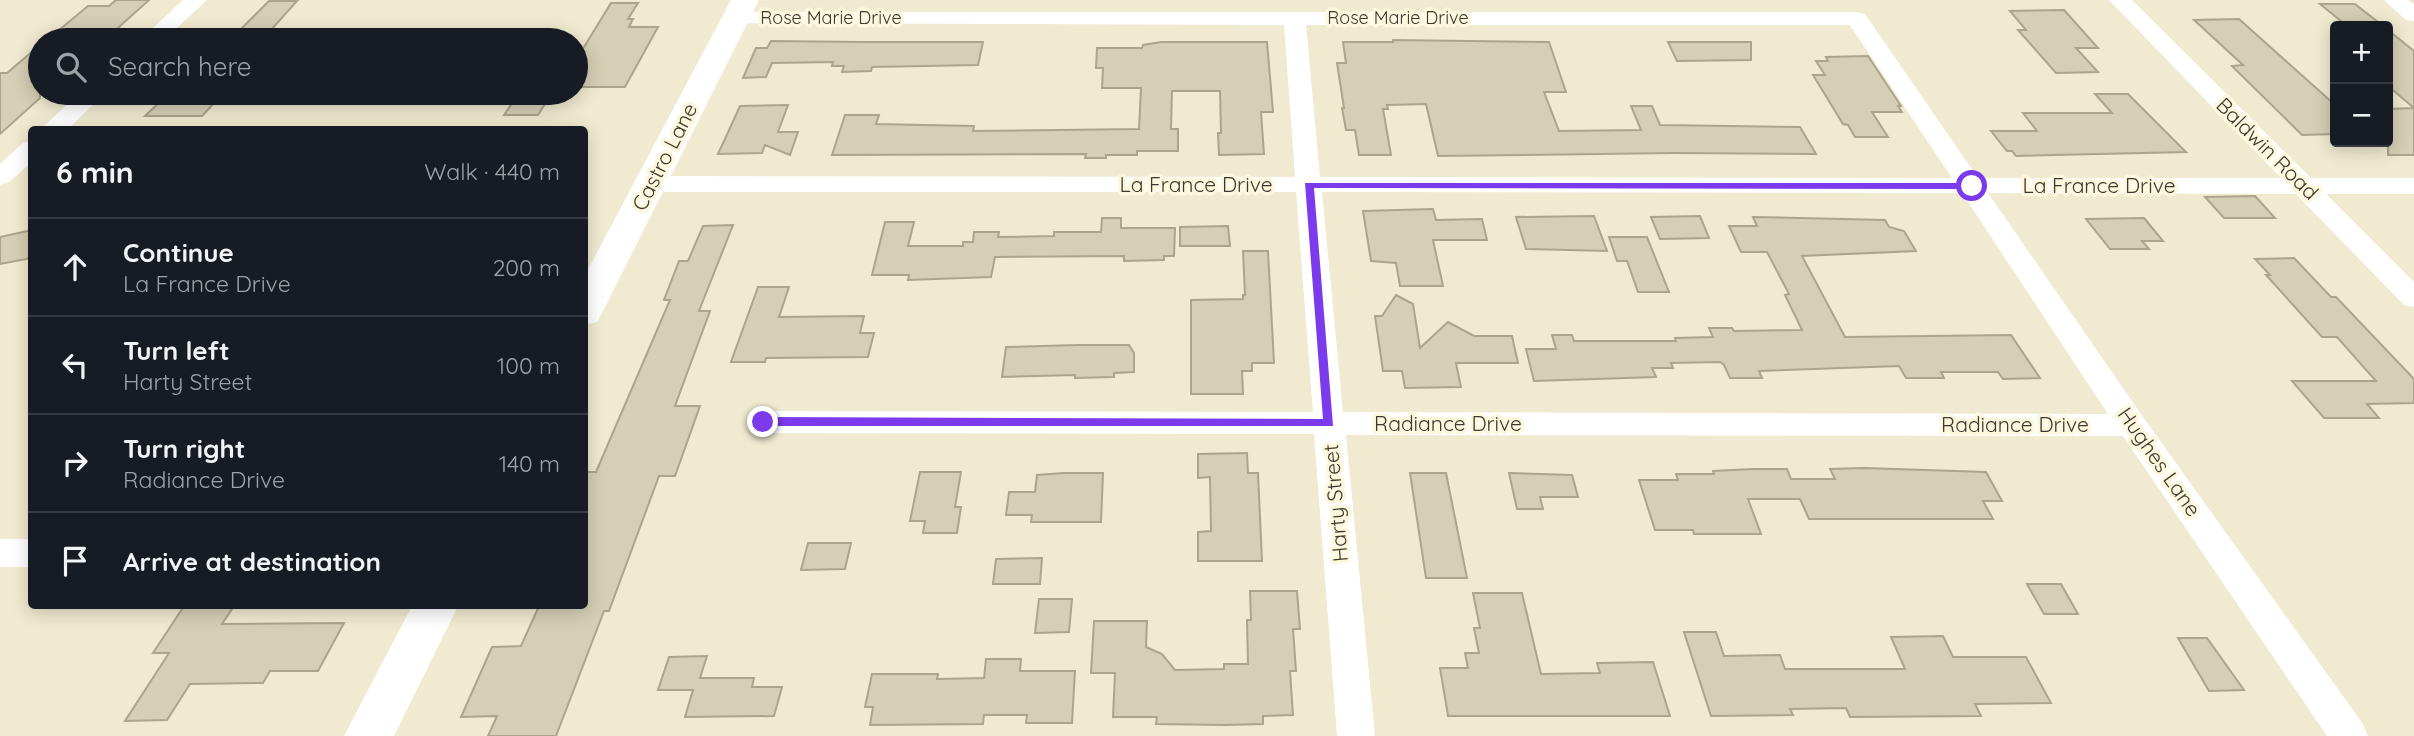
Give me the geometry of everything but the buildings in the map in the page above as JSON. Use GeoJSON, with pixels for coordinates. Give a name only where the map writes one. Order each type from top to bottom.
{"type":"FeatureCollection","features":[{"type":"Feature","properties":{"kind":"street"},"geometry":{"type":"LineString","coordinates":[[164,28],[196,0]]}},
{"type":"Feature","properties":{"kind":"street","name":"Baldwin Road"},"geometry":{"type":"LineString","coordinates":[[2120,0],[2414,298]]}},
{"type":"Feature","properties":{"kind":"street"},"geometry":{"type":"LineString","coordinates":[[2395,0],[2414,15]]}},
{"type":"Feature","properties":{"kind":"street","name":"Rose Marie Drive"},"geometry":{"type":"LineString","coordinates":[[740,9],[1294,18],[1857,19],[1972,186]]}},
{"type":"Feature","properties":{"kind":"street","name":"Castro Lane"},"geometry":{"type":"LineString","coordinates":[[588,305],[740,9]]}},
{"type":"Feature","properties":{"kind":"street","name":"Harty Street"},"geometry":{"type":"LineString","coordinates":[[1294,18],[1356,736]]}},
{"type":"Feature","properties":{"kind":"street"},"geometry":{"type":"LineString","coordinates":[[56,126],[80,105]]}},
{"type":"Feature","properties":{"kind":"street"},"geometry":{"type":"LineString","coordinates":[[0,177],[28,152]]}},
{"type":"Feature","properties":{"kind":"street","name":"La France Drive"},"geometry":{"type":"LineString","coordinates":[[650,184],[2414,186]]}},
{"type":"Feature","properties":{"kind":"street","name":"Hughes Lane"},"geometry":{"type":"LineString","coordinates":[[1972,186],[2132,425],[2349,736]]}},
{"type":"Feature","properties":{"kind":"street","name":"Radiance Drive"},"geometry":{"type":"LineString","coordinates":[[763,422],[2132,425]]}},
{"type":"Feature","properties":{"kind":"street"},"geometry":{"type":"LineString","coordinates":[[0,553],[28,553]]}},
{"type":"Feature","properties":{"kind":"street"},"geometry":{"type":"LineString","coordinates":[[369,736],[433,609]]}},
{"type":"Feature","properties":{"kind":"route"},"geometry":{"type":"LineString","coordinates":[[763,422],[1329,423],[1309,185],[1972,186]]}}]}
